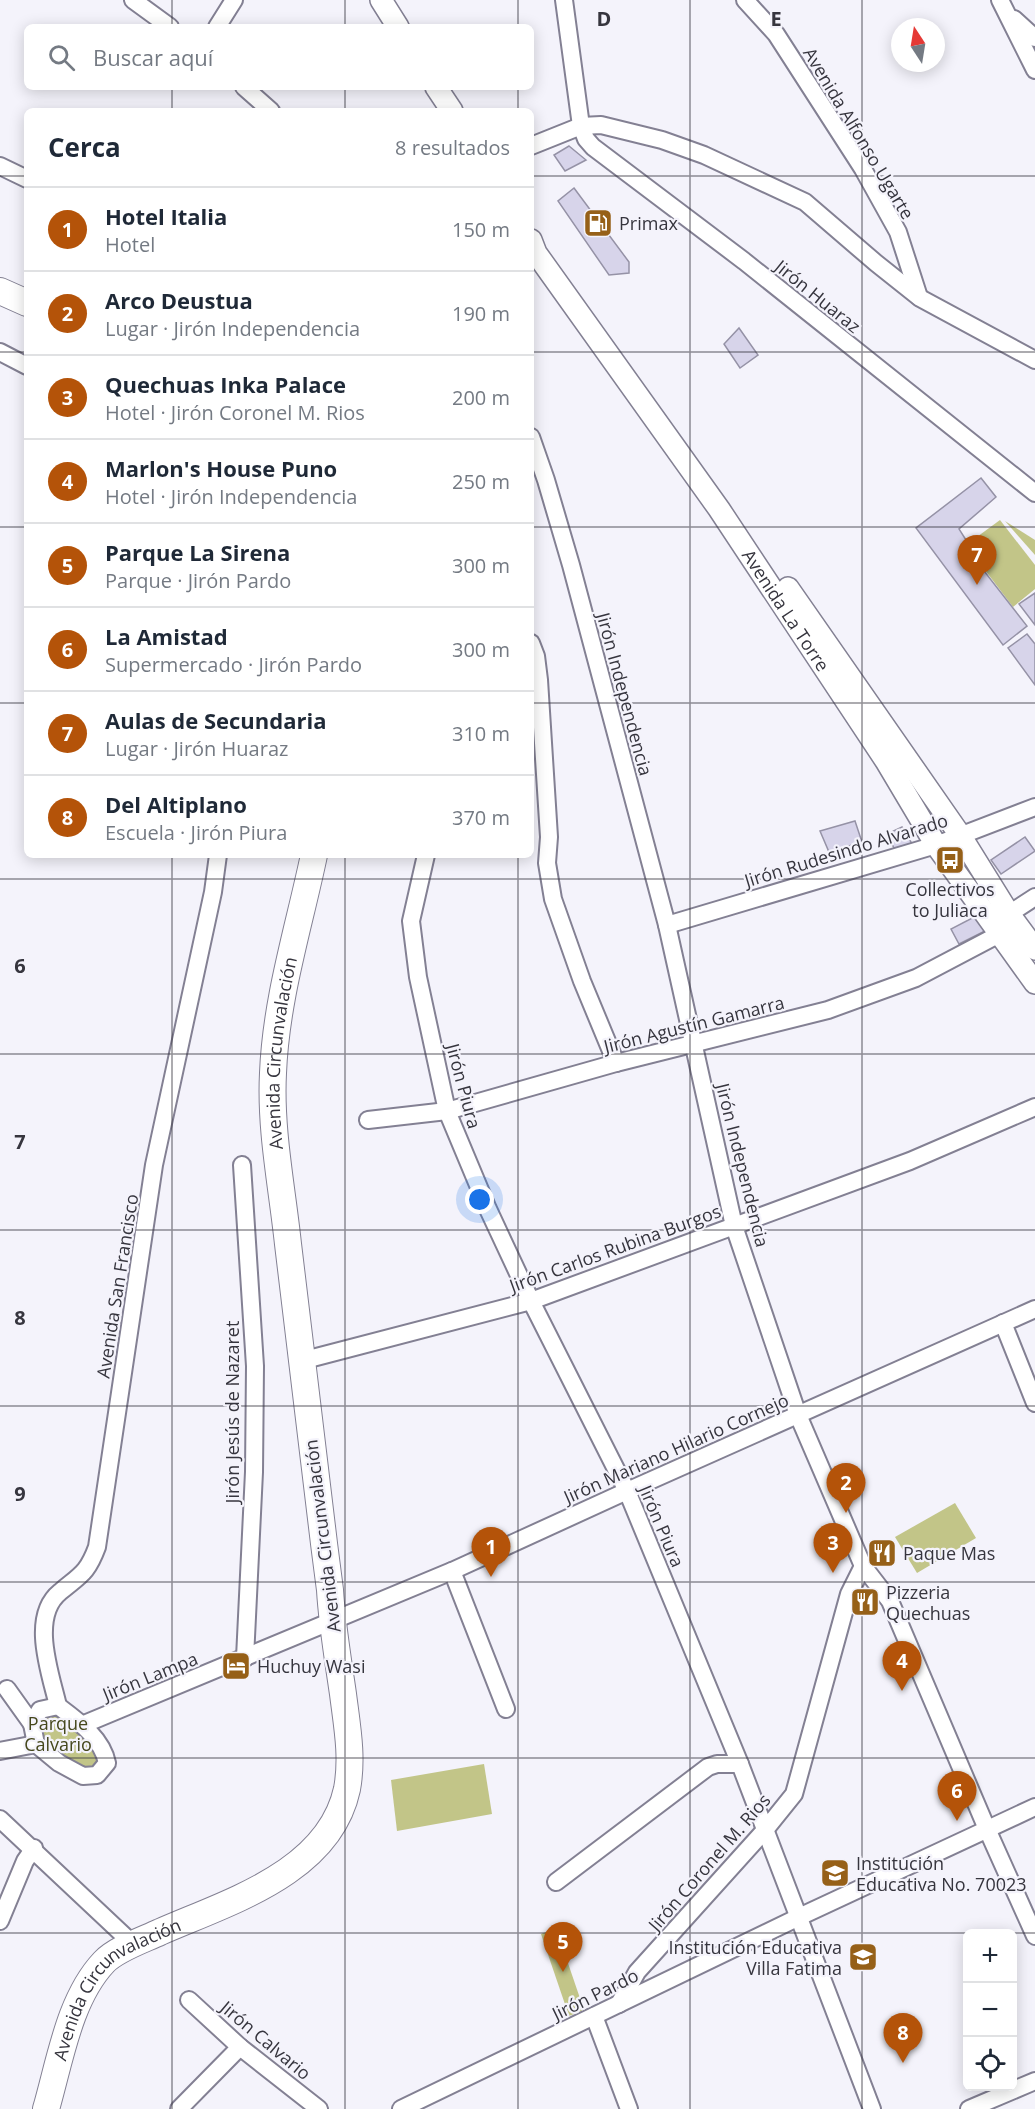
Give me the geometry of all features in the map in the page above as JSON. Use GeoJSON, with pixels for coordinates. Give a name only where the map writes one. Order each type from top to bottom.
{"type":"FeatureCollection","features":[{"type":"Feature","properties":{"kind":"highway"},"geometry":{"type":"LineString","coordinates":[[0,291],[24,302]]}},
{"type":"Feature","properties":{"kind":"highway","name":"Avenida Circunvalación"},"geometry":{"type":"LineString","coordinates":[[46,2109],[78,2002],[91,1978],[106,1960],[133,1944],[263,1887],[287,1873],[316,1845],[331,1826],[346,1791],[350,1768],[350,1741],[332,1622],[274,1127],[273,1073],[280,1005],[313,858]]}},
{"type":"Feature","properties":{"kind":"main road"},"geometry":{"type":"LineString","coordinates":[[381,0],[396,24]]}},
{"type":"Feature","properties":{"kind":"main road"},"geometry":{"type":"LineString","coordinates":[[438,90],[450,108]]}},
{"type":"Feature","properties":{"kind":"main road","name":"Avenida La Torre"},"geometry":{"type":"LineString","coordinates":[[534,232],[549,247],[960,835],[1008,924],[1035,983]]}},
{"type":"Feature","properties":{"kind":"main road","name":"Avenida La Torre"},"geometry":{"type":"LineString","coordinates":[[534,248],[719,509],[886,761],[936,845],[1008,924],[1035,949]]}},
{"type":"Feature","properties":{"kind":"street"},"geometry":{"type":"LineString","coordinates":[[133,0],[166,24]]}},
{"type":"Feature","properties":{"kind":"street"},"geometry":{"type":"LineString","coordinates":[[219,24],[234,0]]}},
{"type":"Feature","properties":{"kind":"street"},"geometry":{"type":"LineString","coordinates":[[568,1],[581,126]]}},
{"type":"Feature","properties":{"kind":"street","name":"Avenida Alfonso Ugarte"},"geometry":{"type":"LineString","coordinates":[[744,2],[776,34],[863,169],[898,232],[920,298]]}},
{"type":"Feature","properties":{"kind":"street"},"geometry":{"type":"LineString","coordinates":[[1004,6],[1035,38]]}},
{"type":"Feature","properties":{"kind":"street"},"geometry":{"type":"LineString","coordinates":[[1004,6],[1035,70]]}},
{"type":"Feature","properties":{"kind":"street"},"geometry":{"type":"LineString","coordinates":[[247,90],[268,108]]}},
{"type":"Feature","properties":{"kind":"street"},"geometry":{"type":"LineString","coordinates":[[534,145],[581,126],[601,125],[662,140],[704,155],[805,202],[920,298],[1035,360]]}},
{"type":"Feature","properties":{"kind":"street","name":"Jirón Huaraz"},"geometry":{"type":"LineString","coordinates":[[581,126],[586,139],[603,156],[744,261],[1035,493]]}},
{"type":"Feature","properties":{"kind":"street"},"geometry":{"type":"LineString","coordinates":[[0,165],[24,177]]}},
{"type":"Feature","properties":{"kind":"street"},"geometry":{"type":"LineString","coordinates":[[0,352],[24,364]]}},
{"type":"Feature","properties":{"kind":"street","name":"Jirón Independencia"},"geometry":{"type":"LineString","coordinates":[[534,446],[568,555],[667,925],[734,1226],[798,1415],[863,1566],[890,1601],[1035,1936]]}},
{"type":"Feature","properties":{"kind":"street"},"geometry":{"type":"LineString","coordinates":[[534,651],[539,680],[549,837],[547,863],[553,899],[571,954],[616,1063]]}},
{"type":"Feature","properties":{"kind":"street","name":"Jirón Rudesindo Alvarado"},"geometry":{"type":"LineString","coordinates":[[667,925],[936,845],[1035,807]]}},
{"type":"Feature","properties":{"kind":"street","name":"Avenida San Francisco"},"geometry":{"type":"LineString","coordinates":[[58,1706],[43,1645],[45,1621],[52,1600],[84,1573],[97,1547],[154,1165],[213,892],[218,858]]}},
{"type":"Feature","properties":{"kind":"street","name":"Jirón Piura"},"geometry":{"type":"LineString","coordinates":[[425,858],[411,921],[411,932],[418,977],[447,1111],[488,1209],[531,1301],[627,1491],[740,1764],[873,2109]]}},
{"type":"Feature","properties":{"kind":"street","name":"Jirón Agustín Gamarra"},"geometry":{"type":"LineString","coordinates":[[368,1120],[447,1111],[616,1063],[828,1010],[859,1000],[916,978],[1008,924],[1035,897]]}},
{"type":"Feature","properties":{"kind":"street","name":"Jirón Carlos Rubina Burgos"},"geometry":{"type":"LineString","coordinates":[[301,1361],[531,1301],[910,1161],[1035,1107]]}},
{"type":"Feature","properties":{"kind":"street","name":"Jirón Jesús de Nazaret"},"geometry":{"type":"LineString","coordinates":[[242,1165],[255,1366],[254,1472],[245,1658]]}},
{"type":"Feature","properties":{"kind":"street","name":"Jirón Mariano Hilario Cornejo"},"geometry":{"type":"LineString","coordinates":[[332,1622],[452,1572],[627,1491],[1035,1309]]}},
{"type":"Feature","properties":{"kind":"street"},"geometry":{"type":"LineString","coordinates":[[1003,1323],[1035,1403]]}},
{"type":"Feature","properties":{"kind":"street","name":"Jirón Coronel M. Rios"},"geometry":{"type":"LineString","coordinates":[[619,2004],[637,1972],[765,1830],[794,1794],[849,1594],[863,1566]]}},
{"type":"Feature","properties":{"kind":"street"},"geometry":{"type":"LineString","coordinates":[[452,1572],[506,1709]]}},
{"type":"Feature","properties":{"kind":"street","name":"Jirón Lampa"},"geometry":{"type":"LineString","coordinates":[[82,1725],[332,1622]]}},
{"type":"Feature","properties":{"kind":"street"},"geometry":{"type":"LineString","coordinates":[[7,1689],[32,1724],[36,1744],[58,1763],[83,1776],[97,1775],[107,1763],[105,1751],[82,1725],[58,1706],[40,1710],[32,1724]]}},
{"type":"Feature","properties":{"kind":"street"},"geometry":{"type":"LineString","coordinates":[[0,1751],[36,1744]]}},
{"type":"Feature","properties":{"kind":"street"},"geometry":{"type":"LineString","coordinates":[[556,1882],[708,1767],[717,1764],[740,1764]]}},
{"type":"Feature","properties":{"kind":"street","name":"Jirón Pardo"},"geometry":{"type":"LineString","coordinates":[[401,2109],[799,1917],[1035,1807]]}},
{"type":"Feature","properties":{"kind":"street"},"geometry":{"type":"LineString","coordinates":[[0,1819],[34,1848],[133,1944]]}},
{"type":"Feature","properties":{"kind":"street"},"geometry":{"type":"LineString","coordinates":[[0,1921],[25,1861],[34,1848]]}},
{"type":"Feature","properties":{"kind":"street","name":"Jirón Calvario"},"geometry":{"type":"LineString","coordinates":[[189,2000],[240,2047],[317,2109]]}},
{"type":"Feature","properties":{"kind":"street"},"geometry":{"type":"LineString","coordinates":[[594,2016],[629,2109]]}},
{"type":"Feature","properties":{"kind":"street"},"geometry":{"type":"LineString","coordinates":[[179,2109],[240,2047]]}},
{"type":"Feature","properties":{"kind":"street"},"geometry":{"type":"LineString","coordinates":[[969,2109],[1035,2081]]}},
{"type":"Feature","properties":{"kind":"green space"},"geometry":{"type":"Polygon","coordinates":[[[1000,520],[1035,565],[1035,589],[1013,607],[966,545],[1000,520]]]}},
{"type":"Feature","properties":{"kind":"green space"},"geometry":{"type":"Polygon","coordinates":[[[1005,521],[1035,540],[1035,555],[1005,521]]]}},
{"type":"Feature","properties":{"kind":"green space"},"geometry":{"type":"Polygon","coordinates":[[[955,1503],[976,1538],[917,1573],[895,1537],[955,1503]]]}},
{"type":"Feature","properties":{"kind":"green space","name":"Parque Calvario"},"geometry":{"type":"Polygon","coordinates":[[[58,1708],[104,1752],[97,1774],[38,1744],[40,1711],[58,1708]]]}},
{"type":"Feature","properties":{"kind":"green space"},"geometry":{"type":"Polygon","coordinates":[[[484,1764],[492,1814],[397,1831],[391,1780],[484,1764]]]}},
{"type":"Feature","properties":{"kind":"green space"},"geometry":{"type":"Polygon","coordinates":[[[556,1928],[584,2010],[569,2016],[541,1934],[556,1928]]]}},
{"type":"Feature","properties":{"kind":"building"},"geometry":{"type":"Polygon","coordinates":[[[569,146],[586,160],[565,171],[554,155],[569,146]]]}},
{"type":"Feature","properties":{"kind":"building"},"geometry":{"type":"Polygon","coordinates":[[[574,188],[629,262],[629,273],[609,275],[558,201],[574,188]]]}},
{"type":"Feature","properties":{"kind":"building"},"geometry":{"type":"Polygon","coordinates":[[[739,328],[758,355],[740,368],[724,344],[739,328]]]}},
{"type":"Feature","properties":{"kind":"building"},"geometry":{"type":"Polygon","coordinates":[[[981,478],[996,497],[959,529],[966,540],[963,544],[1027,626],[1003,645],[916,528],[981,478]]]}},
{"type":"Feature","properties":{"kind":"building"},"geometry":{"type":"Polygon","coordinates":[[[1035,593],[1035,625],[1019,604],[1035,593]]]}},
{"type":"Feature","properties":{"kind":"building"},"geometry":{"type":"Polygon","coordinates":[[[1027,634],[1035,644],[1035,685],[1008,648],[1027,634]]]}},
{"type":"Feature","properties":{"kind":"building"},"geometry":{"type":"Polygon","coordinates":[[[855,821],[862,842],[829,852],[820,831],[855,821]]]}},
{"type":"Feature","properties":{"kind":"building"},"geometry":{"type":"Polygon","coordinates":[[[902,827],[914,847],[896,852],[887,834],[902,827]]]}},
{"type":"Feature","properties":{"kind":"building"},"geometry":{"type":"Polygon","coordinates":[[[1025,837],[1035,851],[1001,874],[991,860],[1025,837]]]}},
{"type":"Feature","properties":{"kind":"building"},"geometry":{"type":"Polygon","coordinates":[[[978,915],[987,930],[959,944],[951,929],[978,915]]]}},
{"type":"Feature","properties":{"kind":"place","name":"Primax"},"geometry":{"type":"Point","coordinates":[598,223]}},
{"type":"Feature","properties":{"kind":"place","name":"Aulas de Secundaria"},"geometry":{"type":"Point","coordinates":[977,585]}},
{"type":"Feature","properties":{"kind":"place","name":"Collectivos to Juliaca"},"geometry":{"type":"Point","coordinates":[950,860]}},
{"type":"Feature","properties":{"kind":"place","name":"Arco Deustua"},"geometry":{"type":"Point","coordinates":[846,1513]}},
{"type":"Feature","properties":{"kind":"place","name":"Paque Mas"},"geometry":{"type":"Point","coordinates":[882,1553]}},
{"type":"Feature","properties":{"kind":"place","name":"Quechuas Inka Palace"},"geometry":{"type":"Point","coordinates":[833,1573]}},
{"type":"Feature","properties":{"kind":"place","name":"Hotel Italia"},"geometry":{"type":"Point","coordinates":[491,1577]}},
{"type":"Feature","properties":{"kind":"place","name":"Pizzeria Quechuas"},"geometry":{"type":"Point","coordinates":[865,1602]}},
{"type":"Feature","properties":{"kind":"place","name":"Huchuy Wasi"},"geometry":{"type":"Point","coordinates":[236,1666]}},
{"type":"Feature","properties":{"kind":"place","name":"Marlon's House Puno"},"geometry":{"type":"Point","coordinates":[902,1691]}},
{"type":"Feature","properties":{"kind":"place","name":"La Amistad"},"geometry":{"type":"Point","coordinates":[957,1821]}},
{"type":"Feature","properties":{"kind":"place","name":"Institución Educativa No. 70023"},"geometry":{"type":"Point","coordinates":[835,1873]}},
{"type":"Feature","properties":{"kind":"place","name":"Institución Educativa Villa Fatima"},"geometry":{"type":"Point","coordinates":[863,1957]}},
{"type":"Feature","properties":{"kind":"place","name":"Parque La Sirena"},"geometry":{"type":"Point","coordinates":[563,1972]}},
{"type":"Feature","properties":{"kind":"place","name":"Del Altiplano"},"geometry":{"type":"Point","coordinates":[903,2063]}}]}
